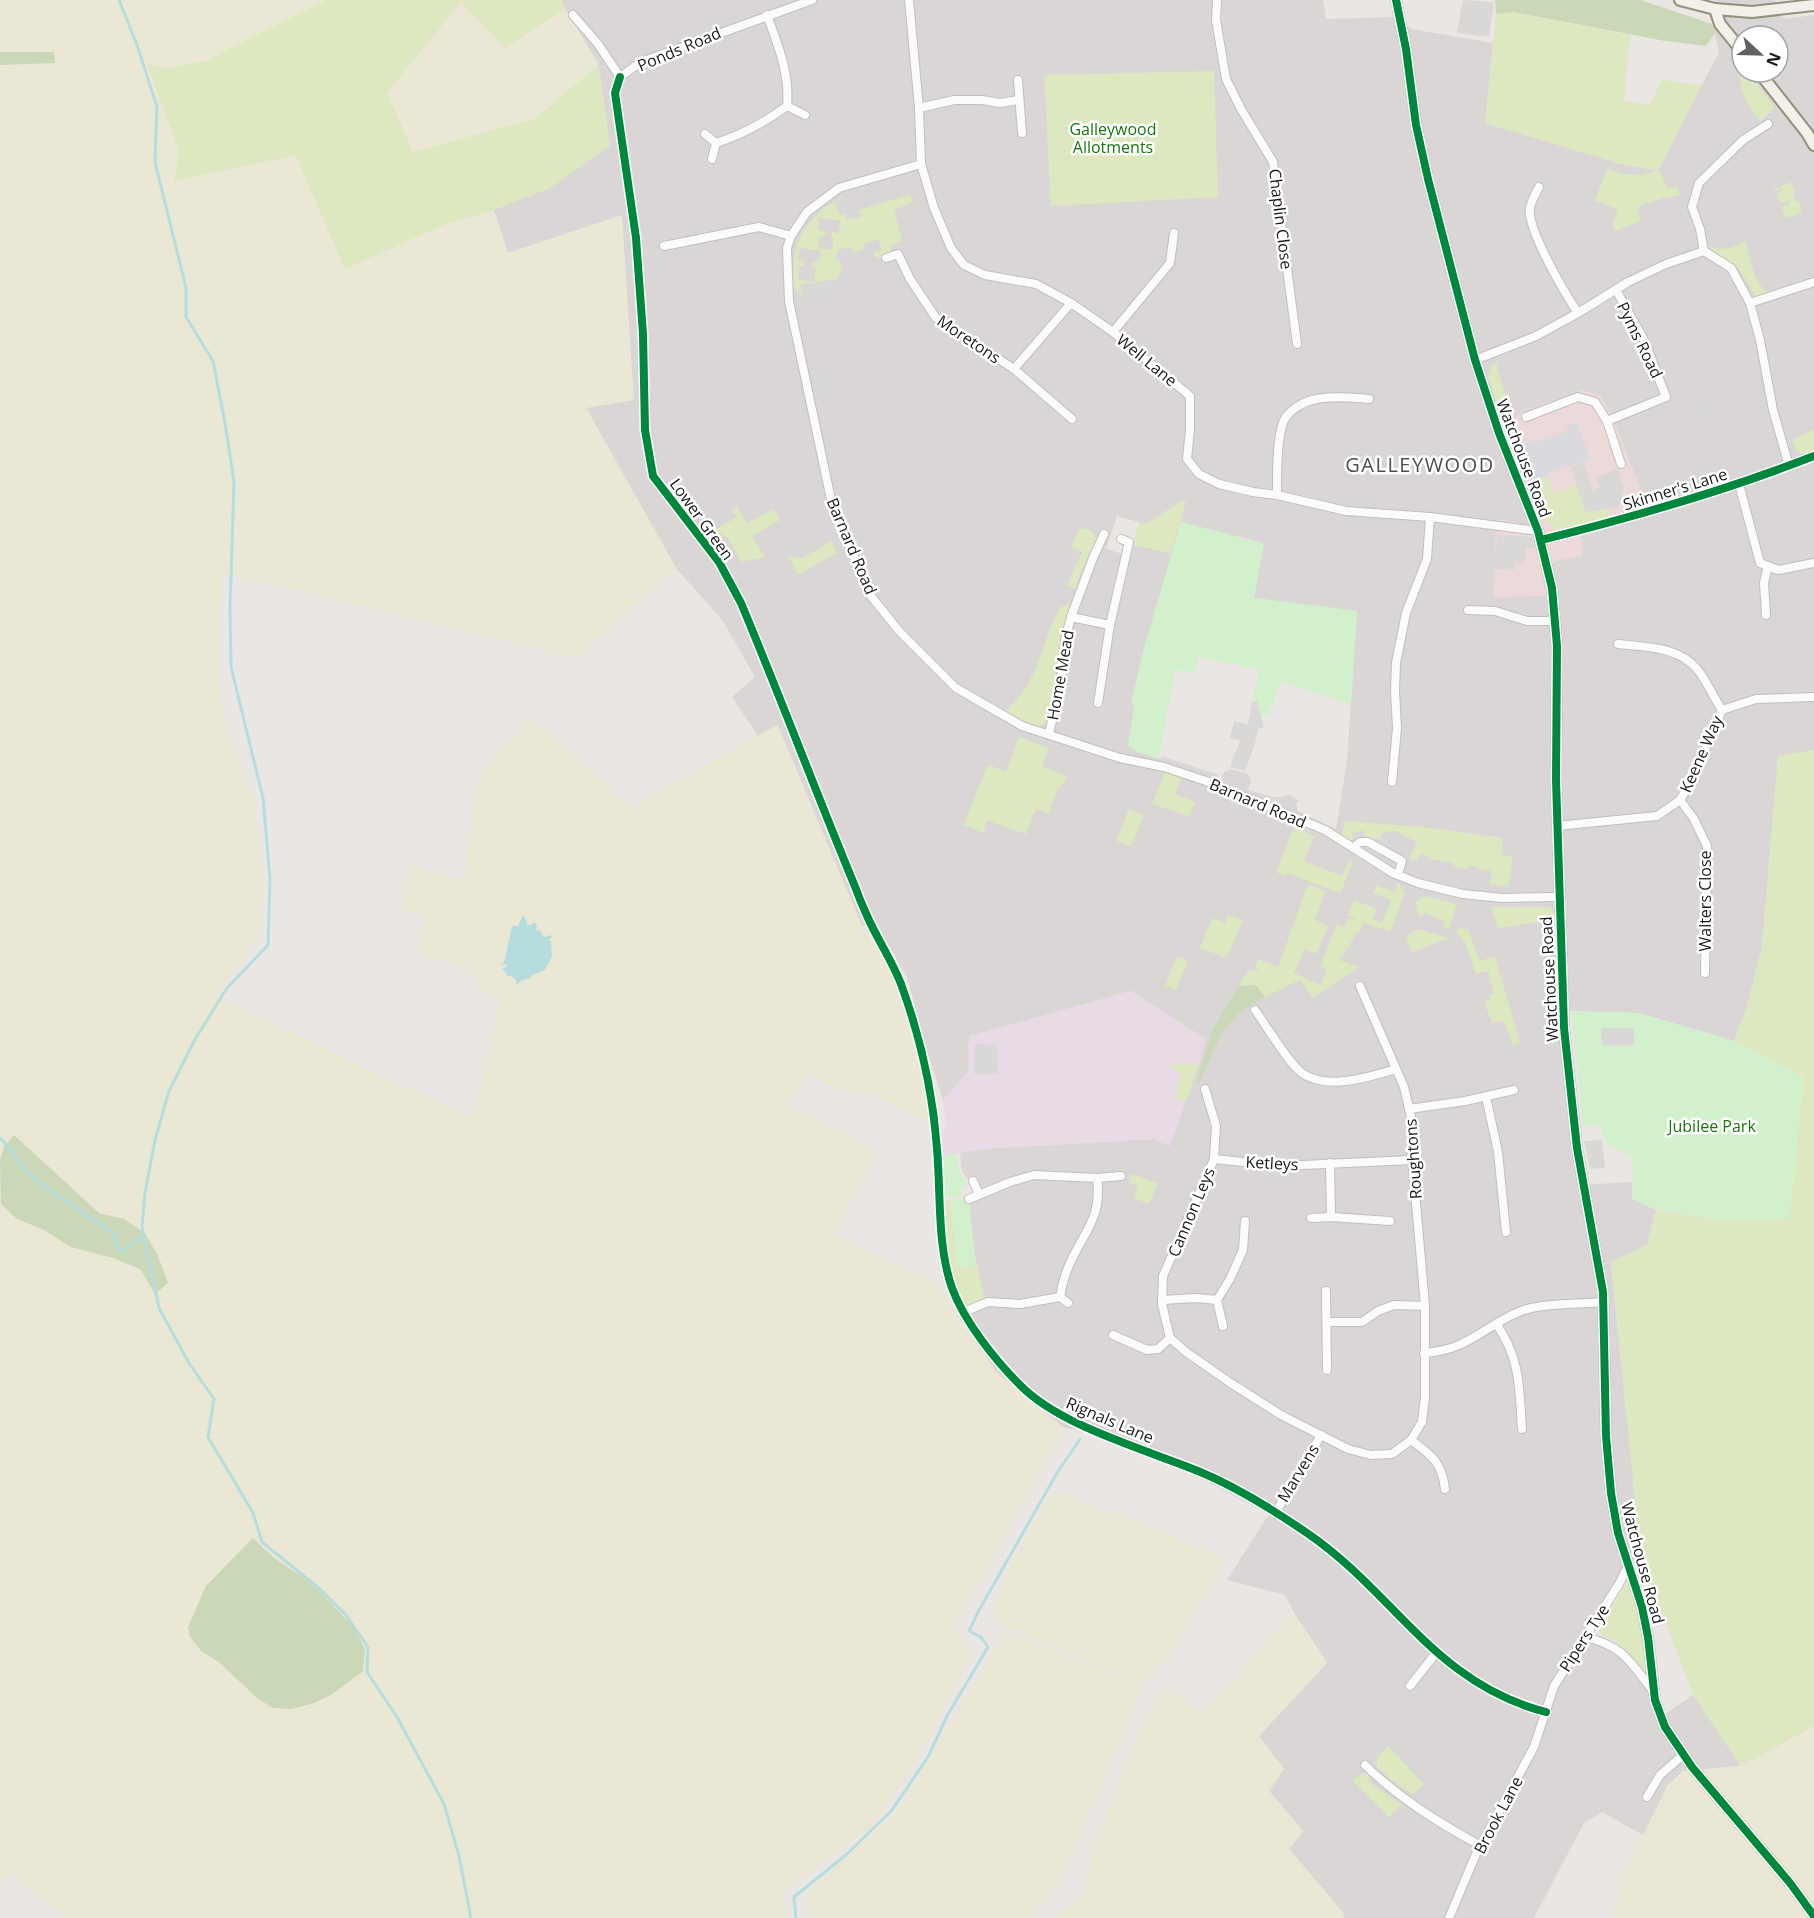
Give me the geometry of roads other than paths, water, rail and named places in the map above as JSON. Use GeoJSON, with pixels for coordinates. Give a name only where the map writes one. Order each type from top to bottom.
{"type":"FeatureCollection","features":[{"type":"Feature","properties":{"kind":"main road"},"geometry":{"type":"LineString","coordinates":[[1680,0],[1715,9],[1752,12],[1814,4]]}},
{"type":"Feature","properties":{"kind":"main road"},"geometry":{"type":"LineString","coordinates":[[1715,9],[1720,24],[1730,36]]}},
{"type":"Feature","properties":{"kind":"main road"},"geometry":{"type":"LineString","coordinates":[[1768,84],[1814,144]]}},
{"type":"Feature","properties":{"kind":"street","name":"Ponds Road"},"geometry":{"type":"LineString","coordinates":[[573,15],[598,44],[621,77],[640,62],[798,2],[812,0]]}},
{"type":"Feature","properties":{"kind":"street","name":"Well Lane"},"geometry":{"type":"LineString","coordinates":[[909,0],[919,108],[921,164],[934,208],[951,248],[963,265],[985,275],[1036,284],[1071,303],[1113,332],[1190,396],[1187,459],[1198,474],[1219,484],[1346,511],[1430,517],[1540,535]]}},
{"type":"Feature","properties":{"kind":"street","name":"Chaplin Close"},"geometry":{"type":"LineString","coordinates":[[1217,0],[1216,20],[1226,79],[1273,162],[1297,344]]}},
{"type":"Feature","properties":{"kind":"street","name":"Watchouse Road"},"geometry":{"type":"LineString","coordinates":[[1396,0],[1406,49],[1419,139],[1475,360],[1499,433],[1540,535],[1552,588],[1556,621],[1558,897],[1564,1028],[1577,1148],[1599,1260],[1604,1302],[1605,1404],[1608,1466],[1614,1514],[1646,1622],[1654,1692],[1665,1727],[1683,1755],[1790,1883],[1814,1916]]}},
{"type":"Feature","properties":{"kind":"street"},"geometry":{"type":"LineString","coordinates":[[767,15],[782,56],[788,91],[787,106]]}},
{"type":"Feature","properties":{"kind":"street","name":"Lower Green"},"geometry":{"type":"LineString","coordinates":[[621,77],[615,93],[636,238],[643,334],[645,430],[653,476],[719,562],[741,603],[868,918]]}},
{"type":"Feature","properties":{"kind":"street"},"geometry":{"type":"LineString","coordinates":[[1018,80],[1022,133]]}},
{"type":"Feature","properties":{"kind":"street"},"geometry":{"type":"LineString","coordinates":[[919,108],[954,100],[982,100],[1000,103],[1019,100]]}},
{"type":"Feature","properties":{"kind":"street"},"geometry":{"type":"LineString","coordinates":[[787,106],[805,115]]}},
{"type":"Feature","properties":{"kind":"street"},"geometry":{"type":"LineString","coordinates":[[716,143],[730,139],[762,123],[787,106]]}},
{"type":"Feature","properties":{"kind":"street"},"geometry":{"type":"LineString","coordinates":[[1768,124],[1743,140],[1699,183],[1692,207],[1700,229],[1704,251],[1731,268],[1750,303],[1760,340],[1773,410],[1789,466]]}},
{"type":"Feature","properties":{"kind":"street"},"geometry":{"type":"LineString","coordinates":[[705,135],[716,143]]}},
{"type":"Feature","properties":{"kind":"street"},"geometry":{"type":"LineString","coordinates":[[712,159],[716,143]]}},
{"type":"Feature","properties":{"kind":"street","name":"Barnard Road"},"geometry":{"type":"LineString","coordinates":[[921,164],[839,188],[807,212],[791,236],[787,248],[789,301],[832,509],[843,528],[867,591],[899,632],[956,688],[1022,726],[1120,758],[1164,767],[1206,781],[1325,830],[1398,875],[1418,884],[1463,894],[1502,898],[1558,897]]}},
{"type":"Feature","properties":{"kind":"street"},"geometry":{"type":"LineString","coordinates":[[1539,187],[1529,209],[1536,233],[1552,270],[1578,313]]}},
{"type":"Feature","properties":{"kind":"street"},"geometry":{"type":"LineString","coordinates":[[664,246],[759,227],[791,236]]}},
{"type":"Feature","properties":{"kind":"street"},"geometry":{"type":"LineString","coordinates":[[1113,332],[1170,263],[1174,233]]}},
{"type":"Feature","properties":{"kind":"street","name":"Pyms Road"},"geometry":{"type":"LineString","coordinates":[[1475,360],[1536,336],[1666,264],[1704,251]]}},
{"type":"Feature","properties":{"kind":"street","name":"Moretons"},"geometry":{"type":"LineString","coordinates":[[886,258],[898,254],[910,279],[936,318],[1014,369],[1072,419]]}},
{"type":"Feature","properties":{"kind":"street"},"geometry":{"type":"LineString","coordinates":[[1750,303],[1814,282]]}},
{"type":"Feature","properties":{"kind":"street","name":"Pyms Road"},"geometry":{"type":"LineString","coordinates":[[1607,421],[1666,397],[1644,340],[1616,290]]}},
{"type":"Feature","properties":{"kind":"street","name":"Moretons"},"geometry":{"type":"LineString","coordinates":[[1014,369],[1071,303]]}},
{"type":"Feature","properties":{"kind":"street"},"geometry":{"type":"LineString","coordinates":[[1277,495],[1278,446],[1285,417],[1304,403],[1334,396],[1369,399]]}},
{"type":"Feature","properties":{"kind":"street"},"geometry":{"type":"LineString","coordinates":[[1526,417],[1578,397],[1595,402],[1607,421],[1621,464]]}},
{"type":"Feature","properties":{"kind":"street","name":"Skinner's Lane"},"geometry":{"type":"LineString","coordinates":[[1540,535],[1621,520],[1739,484],[1814,456]]}},
{"type":"Feature","properties":{"kind":"street"},"geometry":{"type":"LineString","coordinates":[[1739,484],[1760,562],[1778,570],[1814,563]]}},
{"type":"Feature","properties":{"kind":"street"},"geometry":{"type":"LineString","coordinates":[[1392,782],[1397,728],[1396,663],[1406,613],[1427,559],[1430,517]]}},
{"type":"Feature","properties":{"kind":"street","name":"Home Mead"},"geometry":{"type":"LineString","coordinates":[[1049,733],[1060,687],[1065,640],[1071,617],[1104,534]]}},
{"type":"Feature","properties":{"kind":"street"},"geometry":{"type":"LineString","coordinates":[[1098,703],[1110,625],[1130,542],[1121,539]]}},
{"type":"Feature","properties":{"kind":"street"},"geometry":{"type":"LineString","coordinates":[[1766,615],[1764,583],[1768,566]]}},
{"type":"Feature","properties":{"kind":"street"},"geometry":{"type":"LineString","coordinates":[[1468,610],[1495,611],[1527,621],[1556,621]]}},
{"type":"Feature","properties":{"kind":"street","name":"Home Mead"},"geometry":{"type":"LineString","coordinates":[[1071,617],[1110,625]]}},
{"type":"Feature","properties":{"kind":"street"},"geometry":{"type":"LineString","coordinates":[[1618,644],[1666,650],[1687,658],[1698,670],[1722,710]]}},
{"type":"Feature","properties":{"kind":"street","name":"Keene Way"},"geometry":{"type":"LineString","coordinates":[[1557,826],[1657,816],[1680,800],[1693,778],[1722,710],[1756,699],[1814,697]]}},
{"type":"Feature","properties":{"kind":"street","name":"Walters Close"},"geometry":{"type":"LineString","coordinates":[[1680,800],[1694,819],[1707,846],[1705,973]]}},
{"type":"Feature","properties":{"kind":"street"},"geometry":{"type":"LineString","coordinates":[[1353,848],[1360,842],[1368,842],[1402,861],[1398,875]]}},
{"type":"Feature","properties":{"kind":"street","name":"Rignals Lane"},"geometry":{"type":"LineString","coordinates":[[868,918],[900,982],[925,1065],[936,1141],[941,1220],[952,1289],[981,1338],[1011,1376],[1044,1405],[1076,1423],[1201,1472],[1276,1512],[1323,1544],[1354,1569],[1399,1618],[1436,1653],[1465,1675],[1522,1706],[1546,1712]]}},
{"type":"Feature","properties":{"kind":"street","name":"Roughtons"},"geometry":{"type":"LineString","coordinates":[[1360,986],[1404,1088],[1412,1121],[1412,1160],[1425,1306],[1424,1410],[1422,1422],[1411,1440]]}},
{"type":"Feature","properties":{"kind":"street"},"geometry":{"type":"LineString","coordinates":[[1255,1010],[1302,1073],[1327,1082],[1364,1078],[1396,1069]]}},
{"type":"Feature","properties":{"kind":"street","name":"Cannon Leys"},"geometry":{"type":"LineString","coordinates":[[1170,1338],[1162,1300],[1163,1276],[1214,1159],[1216,1126],[1204,1089]]}},
{"type":"Feature","properties":{"kind":"street"},"geometry":{"type":"LineString","coordinates":[[1409,1109],[1486,1097],[1514,1090]]}},
{"type":"Feature","properties":{"kind":"street"},"geometry":{"type":"LineString","coordinates":[[1486,1097],[1498,1152],[1506,1232]]}},
{"type":"Feature","properties":{"kind":"street","name":"Ketleys"},"geometry":{"type":"LineString","coordinates":[[1214,1159],[1281,1166],[1412,1160]]}},
{"type":"Feature","properties":{"kind":"street"},"geometry":{"type":"LineString","coordinates":[[1330,1163],[1331,1217]]}},
{"type":"Feature","properties":{"kind":"street"},"geometry":{"type":"LineString","coordinates":[[969,1199],[1034,1175],[1096,1178],[1121,1176]]}},
{"type":"Feature","properties":{"kind":"street"},"geometry":{"type":"LineString","coordinates":[[1060,1297],[1066,1271],[1088,1232],[1098,1206],[1096,1178]]}},
{"type":"Feature","properties":{"kind":"street"},"geometry":{"type":"LineString","coordinates":[[973,1181],[979,1194]]}},
{"type":"Feature","properties":{"kind":"street"},"geometry":{"type":"LineString","coordinates":[[1311,1218],[1390,1221]]}},
{"type":"Feature","properties":{"kind":"street"},"geometry":{"type":"LineString","coordinates":[[1223,1326],[1217,1300],[1230,1279],[1243,1250],[1245,1221]]}},
{"type":"Feature","properties":{"kind":"street"},"geometry":{"type":"LineString","coordinates":[[1326,1291],[1327,1370]]}},
{"type":"Feature","properties":{"kind":"street"},"geometry":{"type":"LineString","coordinates":[[964,1311],[988,1302],[1020,1304],[1060,1297],[1068,1303]]}},
{"type":"Feature","properties":{"kind":"street"},"geometry":{"type":"LineString","coordinates":[[1162,1300],[1196,1298],[1217,1300]]}},
{"type":"Feature","properties":{"kind":"street"},"geometry":{"type":"LineString","coordinates":[[1424,1353],[1450,1350],[1467,1343],[1522,1310],[1604,1302]]}},
{"type":"Feature","properties":{"kind":"street"},"geometry":{"type":"LineString","coordinates":[[1327,1322],[1362,1322],[1378,1311],[1394,1305],[1425,1306]]}},
{"type":"Feature","properties":{"kind":"street"},"geometry":{"type":"LineString","coordinates":[[1497,1325],[1510,1345],[1516,1363],[1522,1429]]}},
{"type":"Feature","properties":{"kind":"street"},"geometry":{"type":"LineString","coordinates":[[1113,1335],[1147,1350],[1158,1349],[1170,1338],[1229,1383],[1281,1415],[1348,1449],[1371,1455],[1392,1454],[1411,1440],[1435,1460],[1441,1469],[1445,1489]]}},
{"type":"Feature","properties":{"kind":"street","name":"Marvens"},"geometry":{"type":"LineString","coordinates":[[1276,1512],[1321,1435]]}},
{"type":"Feature","properties":{"kind":"street","name":"Pipers Tye"},"geometry":{"type":"LineString","coordinates":[[1546,1712],[1558,1680],[1628,1566]]}},
{"type":"Feature","properties":{"kind":"street"},"geometry":{"type":"LineString","coordinates":[[1586,1637],[1619,1649],[1654,1692]]}},
{"type":"Feature","properties":{"kind":"street"},"geometry":{"type":"LineString","coordinates":[[1410,1686],[1436,1653]]}},
{"type":"Feature","properties":{"kind":"street","name":"Brook Lane"},"geometry":{"type":"LineString","coordinates":[[1449,1918],[1481,1846],[1530,1755],[1546,1712]]}},
{"type":"Feature","properties":{"kind":"street"},"geometry":{"type":"LineString","coordinates":[[1647,1797],[1660,1775],[1683,1755]]}},
{"type":"Feature","properties":{"kind":"street"},"geometry":{"type":"LineString","coordinates":[[1365,1765],[1422,1812],[1481,1846]]}},
{"type":"Feature","properties":{"kind":"water"},"geometry":{"type":"Polygon","coordinates":[[[524,916],[528,925],[534,922],[537,926],[536,930],[541,931],[542,935],[545,937],[551,935],[552,937],[548,940],[551,942],[552,956],[545,970],[522,980],[517,985],[516,980],[508,976],[502,968],[507,967],[506,964],[502,965],[512,926],[518,926],[524,916]]]}},
{"type":"Feature","properties":{"kind":"waterway"},"geometry":{"type":"LineString","coordinates":[[119,0],[137,45],[157,107],[155,162],[186,288],[186,317],[213,361],[225,423],[234,482],[230,608],[231,667],[263,798],[270,879],[268,945],[227,988],[194,1041],[169,1091],[155,1140],[145,1193],[142,1227],[159,1308],[189,1363],[214,1399],[208,1437],[253,1513],[262,1542],[321,1590],[345,1614],[368,1647],[367,1672],[397,1717],[444,1804],[459,1856],[471,1918]]}},
{"type":"Feature","properties":{"kind":"waterway"},"geometry":{"type":"LineString","coordinates":[[0,1138],[25,1170],[41,1184],[113,1233],[120,1252],[144,1236]]}},
{"type":"Feature","properties":{"kind":"waterway"},"geometry":{"type":"LineString","coordinates":[[796,1918],[794,1897],[847,1854],[892,1810],[928,1757],[947,1716],[988,1647],[981,1637],[969,1631],[978,1612],[1057,1473],[1080,1439]]}},
{"type":"Feature","properties":{"kind":"district","name":"GALLEYWOOD"},"geometry":{"type":"Point","coordinates":[1420,464]}},
{"type":"Feature","properties":{"kind":"park label","name":"Galleywood Allotments"},"geometry":{"type":"Point","coordinates":[1113,138]}},
{"type":"Feature","properties":{"kind":"park label","name":"Jubilee Park"},"geometry":{"type":"Point","coordinates":[1712,1126]}}]}
